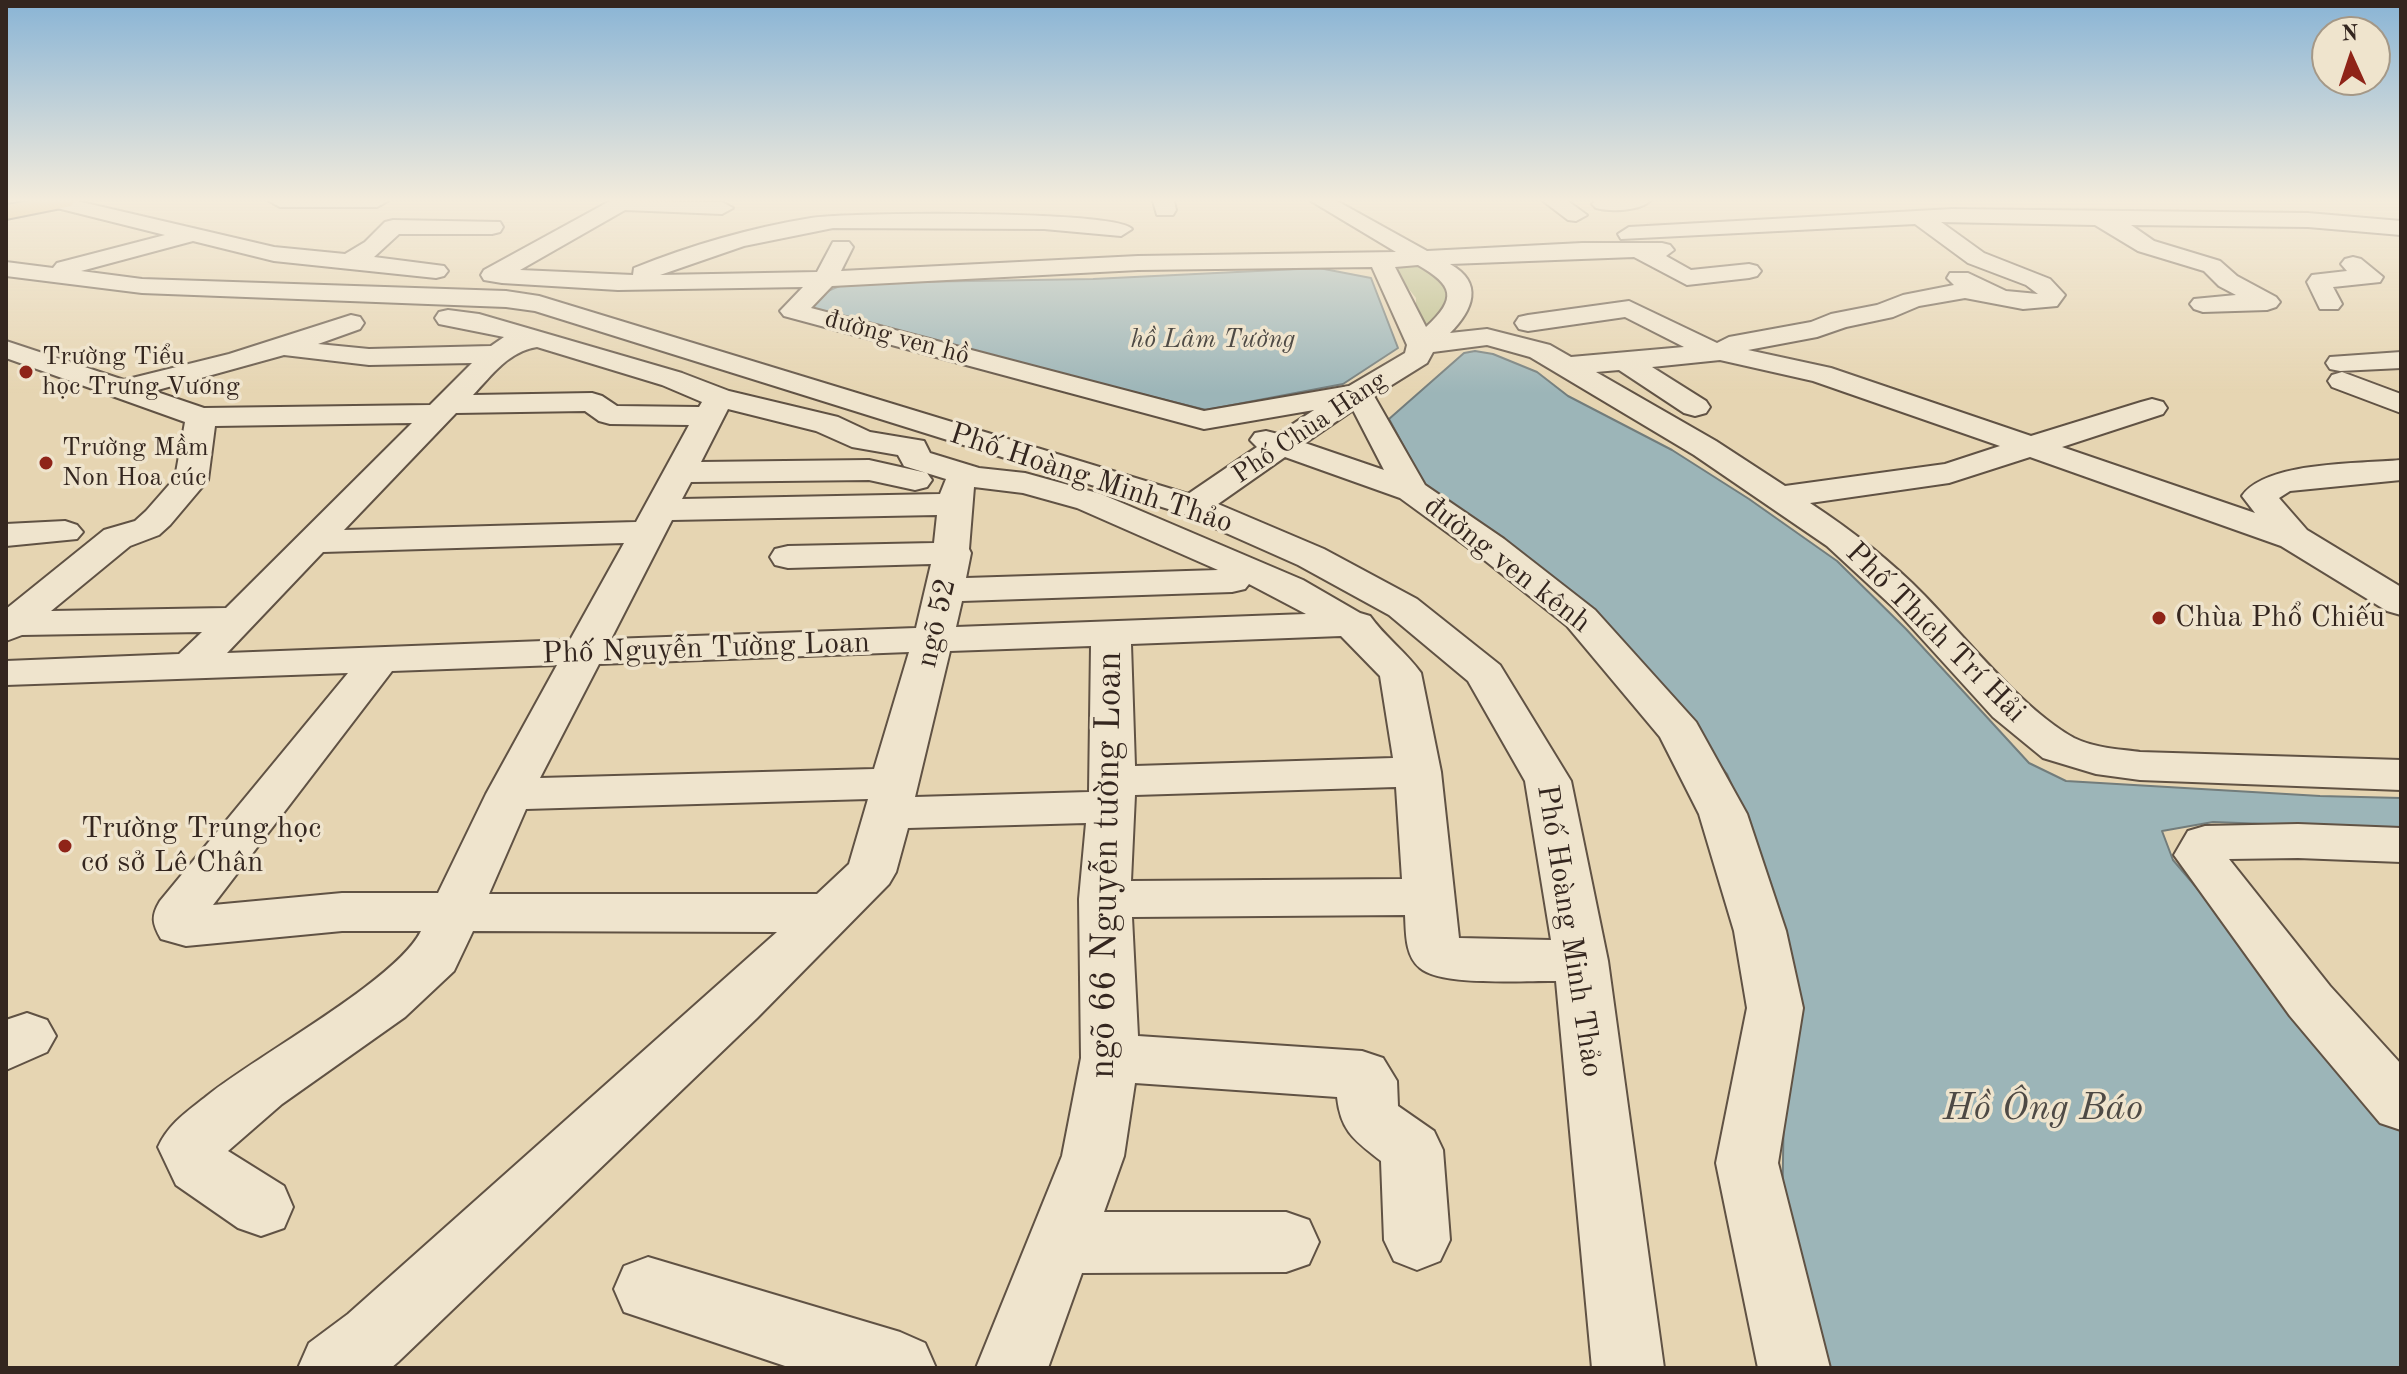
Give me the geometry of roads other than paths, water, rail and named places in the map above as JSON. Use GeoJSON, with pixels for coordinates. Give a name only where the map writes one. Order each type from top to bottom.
{"type":"FeatureCollection","features":[{"type":"Feature","properties":{"kind":"street"},"geometry":{"type":"LineString","coordinates":[[40,274],[74,265]]}},
{"type":"Feature","properties":{"kind":"street"},"geometry":{"type":"LineString","coordinates":[[384,265],[618,283],[825,279],[835,265]]}},
{"type":"Feature","properties":{"kind":"street"},"geometry":{"type":"LineString","coordinates":[[493,275],[511,265]]}},
{"type":"Feature","properties":{"kind":"street"},"geometry":{"type":"LineString","coordinates":[[618,283],[661,265]]}},
{"type":"Feature","properties":{"kind":"street","name":"đường ven hồ"},"geometry":{"type":"LineString","coordinates":[[973,265],[825,279],[793,311],[1204,420],[1358,393]]}},
{"type":"Feature","properties":{"kind":"street"},"geometry":{"type":"LineString","coordinates":[[1383,265],[1421,345]]}},
{"type":"Feature","properties":{"kind":"street","name":"Phố Chùa Hàng"},"geometry":{"type":"LineString","coordinates":[[1193,506],[1285,446],[1358,393],[1417,357],[1421,345],[1442,328],[1460,302],[1454,276],[1432,265]]}},
{"type":"Feature","properties":{"kind":"street"},"geometry":{"type":"LineString","coordinates":[[1668,265],[1687,278],[1749,271]]}},
{"type":"Feature","properties":{"kind":"street"},"geometry":{"type":"LineString","coordinates":[[1708,349],[1817,329],[1840,320],[1884,312],[1912,300],[1938,295],[1965,291],[2021,303],[2048,301],[2052,295],[2048,289],[2023,275],[1989,265]]}},
{"type":"Feature","properties":{"kind":"street"},"geometry":{"type":"LineString","coordinates":[[2203,304],[2267,302],[2228,281],[2209,265]]}},
{"type":"Feature","properties":{"kind":"street"},"geometry":{"type":"LineString","coordinates":[[2297,277],[2371,277],[2355,265]]}},
{"type":"Feature","properties":{"kind":"street","name":"Phố Hoàng Minh Thảo"},"geometry":{"type":"LineString","coordinates":[[6,269],[142,286],[506,299],[539,304],[1193,506],[1311,557],[1403,607],[1485,674],[1548,781],[1581,961],[1628,1368]]}},
{"type":"Feature","properties":{"kind":"street"},"geometry":{"type":"LineString","coordinates":[[1948,271],[1983,293]]}},
{"type":"Feature","properties":{"kind":"street"},"geometry":{"type":"LineString","coordinates":[[2243,272],[2270,274]]}},
{"type":"Feature","properties":{"kind":"street"},"geometry":{"type":"LineString","coordinates":[[2324,279],[2319,282],[2329,304]]}},
{"type":"Feature","properties":{"kind":"street"},"geometry":{"type":"LineString","coordinates":[[1528,323],[1629,309],[1714,353],[1569,366]]}},
{"type":"Feature","properties":{"kind":"street"},"geometry":{"type":"LineString","coordinates":[[445,318],[479,322],[672,379],[714,407]]}},
{"type":"Feature","properties":{"kind":"street"},"geometry":{"type":"LineString","coordinates":[[124,389],[202,372],[281,349],[351,323]]}},
{"type":"Feature","properties":{"kind":"street","name":"Phố Thích Trí Hải"},"geometry":{"type":"LineString","coordinates":[[1421,345],[1487,337],[1515,342],[1569,366],[1614,397],[1705,448],[1840,538],[1896,589],[2008,708],[2059,748],[2096,760],[2140,766],[2401,775]]}},
{"type":"Feature","properties":{"kind":"street"},"geometry":{"type":"LineString","coordinates":[[192,665],[497,354],[515,342],[539,339]]}},
{"type":"Feature","properties":{"kind":"street"},"geometry":{"type":"LineString","coordinates":[[6,349],[201,417],[592,402],[610,415],[714,407],[827,424],[863,440],[913,448],[915,459],[963,489]]}},
{"type":"Feature","properties":{"kind":"street"},"geometry":{"type":"LineString","coordinates":[[281,349],[369,357],[497,354]]}},
{"type":"Feature","properties":{"kind":"street"},"geometry":{"type":"LineString","coordinates":[[1708,349],[1821,374],[2294,538],[2401,603]]}},
{"type":"Feature","properties":{"kind":"street"},"geometry":{"type":"LineString","coordinates":[[2401,360],[2341,372],[2401,404]]}},
{"type":"Feature","properties":{"kind":"street"},"geometry":{"type":"LineString","coordinates":[[1627,363],[1695,407]]}},
{"type":"Feature","properties":{"kind":"street","name":"đường ven kênh"},"geometry":{"type":"LineString","coordinates":[[1358,393],[1412,491],[1491,547],[1581,618],[1680,732],[1723,814],[1760,931],[1775,1008],[1747,1163],[1794,1368]]}},
{"type":"Feature","properties":{"kind":"street"},"geometry":{"type":"LineString","coordinates":[[261,1207],[198,1166],[189,1147],[261,1087],[385,1002],[435,957],[509,794],[587,652],[714,407]]}},
{"type":"Feature","properties":{"kind":"street"},"geometry":{"type":"LineString","coordinates":[[1781,497],[1949,473],[2152,408]]}},
{"type":"Feature","properties":{"kind":"street"},"geometry":{"type":"LineString","coordinates":[[8,625],[117,538],[147,528],[158,518],[191,480],[201,417]]}},
{"type":"Feature","properties":{"kind":"street"},"geometry":{"type":"LineString","coordinates":[[1204,420],[1412,491]]}},
{"type":"Feature","properties":{"kind":"street"},"geometry":{"type":"LineString","coordinates":[[681,472],[869,470],[963,489]]}},
{"type":"Feature","properties":{"kind":"street"},"geometry":{"type":"LineString","coordinates":[[2294,538],[2259,496],[2281,482],[2401,470]]}},
{"type":"Feature","properties":{"kind":"street"},"geometry":{"type":"LineString","coordinates":[[313,542],[654,521],[1008,483],[1025,483],[1089,501],[1290,588],[1352,625],[1400,673],[1418,772],[1433,944],[1437,953],[1446,958],[1581,961]]}},
{"type":"Feature","properties":{"kind":"street","name":"ngõ 52"},"geometry":{"type":"LineString","coordinates":[[334,1368],[373,1338],[737,1003],[871,872],[934,642],[950,571],[963,489]]}},
{"type":"Feature","properties":{"kind":"street"},"geometry":{"type":"LineString","coordinates":[[6,535],[65,532]]}},
{"type":"Feature","properties":{"kind":"street"},"geometry":{"type":"LineString","coordinates":[[788,557],[950,571],[1232,581]]}},
{"type":"Feature","properties":{"kind":"street","name":"Phố Nguyễn Tường Loan"},"geometry":{"type":"LineString","coordinates":[[6,673],[1352,625],[1403,607]]}},
{"type":"Feature","properties":{"kind":"street"},"geometry":{"type":"LineString","coordinates":[[8,625],[236,620]]}},
{"type":"Feature","properties":{"kind":"street","name":"ngõ 66 Nguyễn tường Loan"},"geometry":{"type":"LineString","coordinates":[[1012,1368],[1093,1156],[1110,1058],[1105,899],[1112,794],[1111,633]]}},
{"type":"Feature","properties":{"kind":"street"},"geometry":{"type":"LineString","coordinates":[[380,660],[178,914],[177,921],[186,927],[342,912],[826,913]]}},
{"type":"Feature","properties":{"kind":"street"},"geometry":{"type":"LineString","coordinates":[[509,794],[891,798],[1112,794],[1418,772]]}},
{"type":"Feature","properties":{"kind":"street"},"geometry":{"type":"LineString","coordinates":[[2401,845],[2298,841],[2205,843],[2199,855],[2310,1001],[2401,1105]]}},
{"type":"Feature","properties":{"kind":"street"},"geometry":{"type":"LineString","coordinates":[[1105,899],[1429,897]]}},
{"type":"Feature","properties":{"kind":"street"},"geometry":{"type":"LineString","coordinates":[[1110,1058],[1362,1075],[1367,1081],[1366,1107],[1371,1119],[1381,1130],[1402,1140],[1412,1150],[1417,1240]]}},
{"type":"Feature","properties":{"kind":"street"},"geometry":{"type":"LineString","coordinates":[[1060,1243],[1286,1242]]}},
{"type":"Feature","properties":{"kind":"street"},"geometry":{"type":"LineString","coordinates":[[648,1289],[900,1368]]}},
{"type":"Feature","properties":{"kind":"water","name":"hồ Lâm Tường"},"geometry":{"type":"Polygon","coordinates":[[[1319,268],[1371,278],[1398,348],[1343,384],[1206,410],[809,312],[819,297],[849,283],[1093,279],[1319,268]]]}},
{"type":"Feature","properties":{"kind":"water","name":"Hồ Ông Báo"},"geometry":{"type":"Polygon","coordinates":[[[1464,353],[1493,354],[1537,372],[1568,396],[1672,450],[1837,561],[1906,629],[2029,763],[2066,781],[2401,798],[2401,829],[2213,822],[2162,831],[2173,860],[2401,1128],[2401,1368],[1820,1368],[1782,1225],[1784,1096],[1753,835],[1727,774],[1676,707],[1428,491],[1389,419],[1464,353]]]}},
{"type":"Feature","properties":{"kind":"place","name":"Trường Tiểu học Trưng Vương"},"geometry":{"type":"Point","coordinates":[26,372]}},
{"type":"Feature","properties":{"kind":"place","name":"Trường Mầm Non Hoa cúc"},"geometry":{"type":"Point","coordinates":[46,463]}},
{"type":"Feature","properties":{"kind":"place","name":"Chùa Phổ Chiếu"},"geometry":{"type":"Point","coordinates":[2159,618]}},
{"type":"Feature","properties":{"kind":"place","name":"Trường Trung học cơ sở Lê Chân"},"geometry":{"type":"Point","coordinates":[65,846]}}]}
